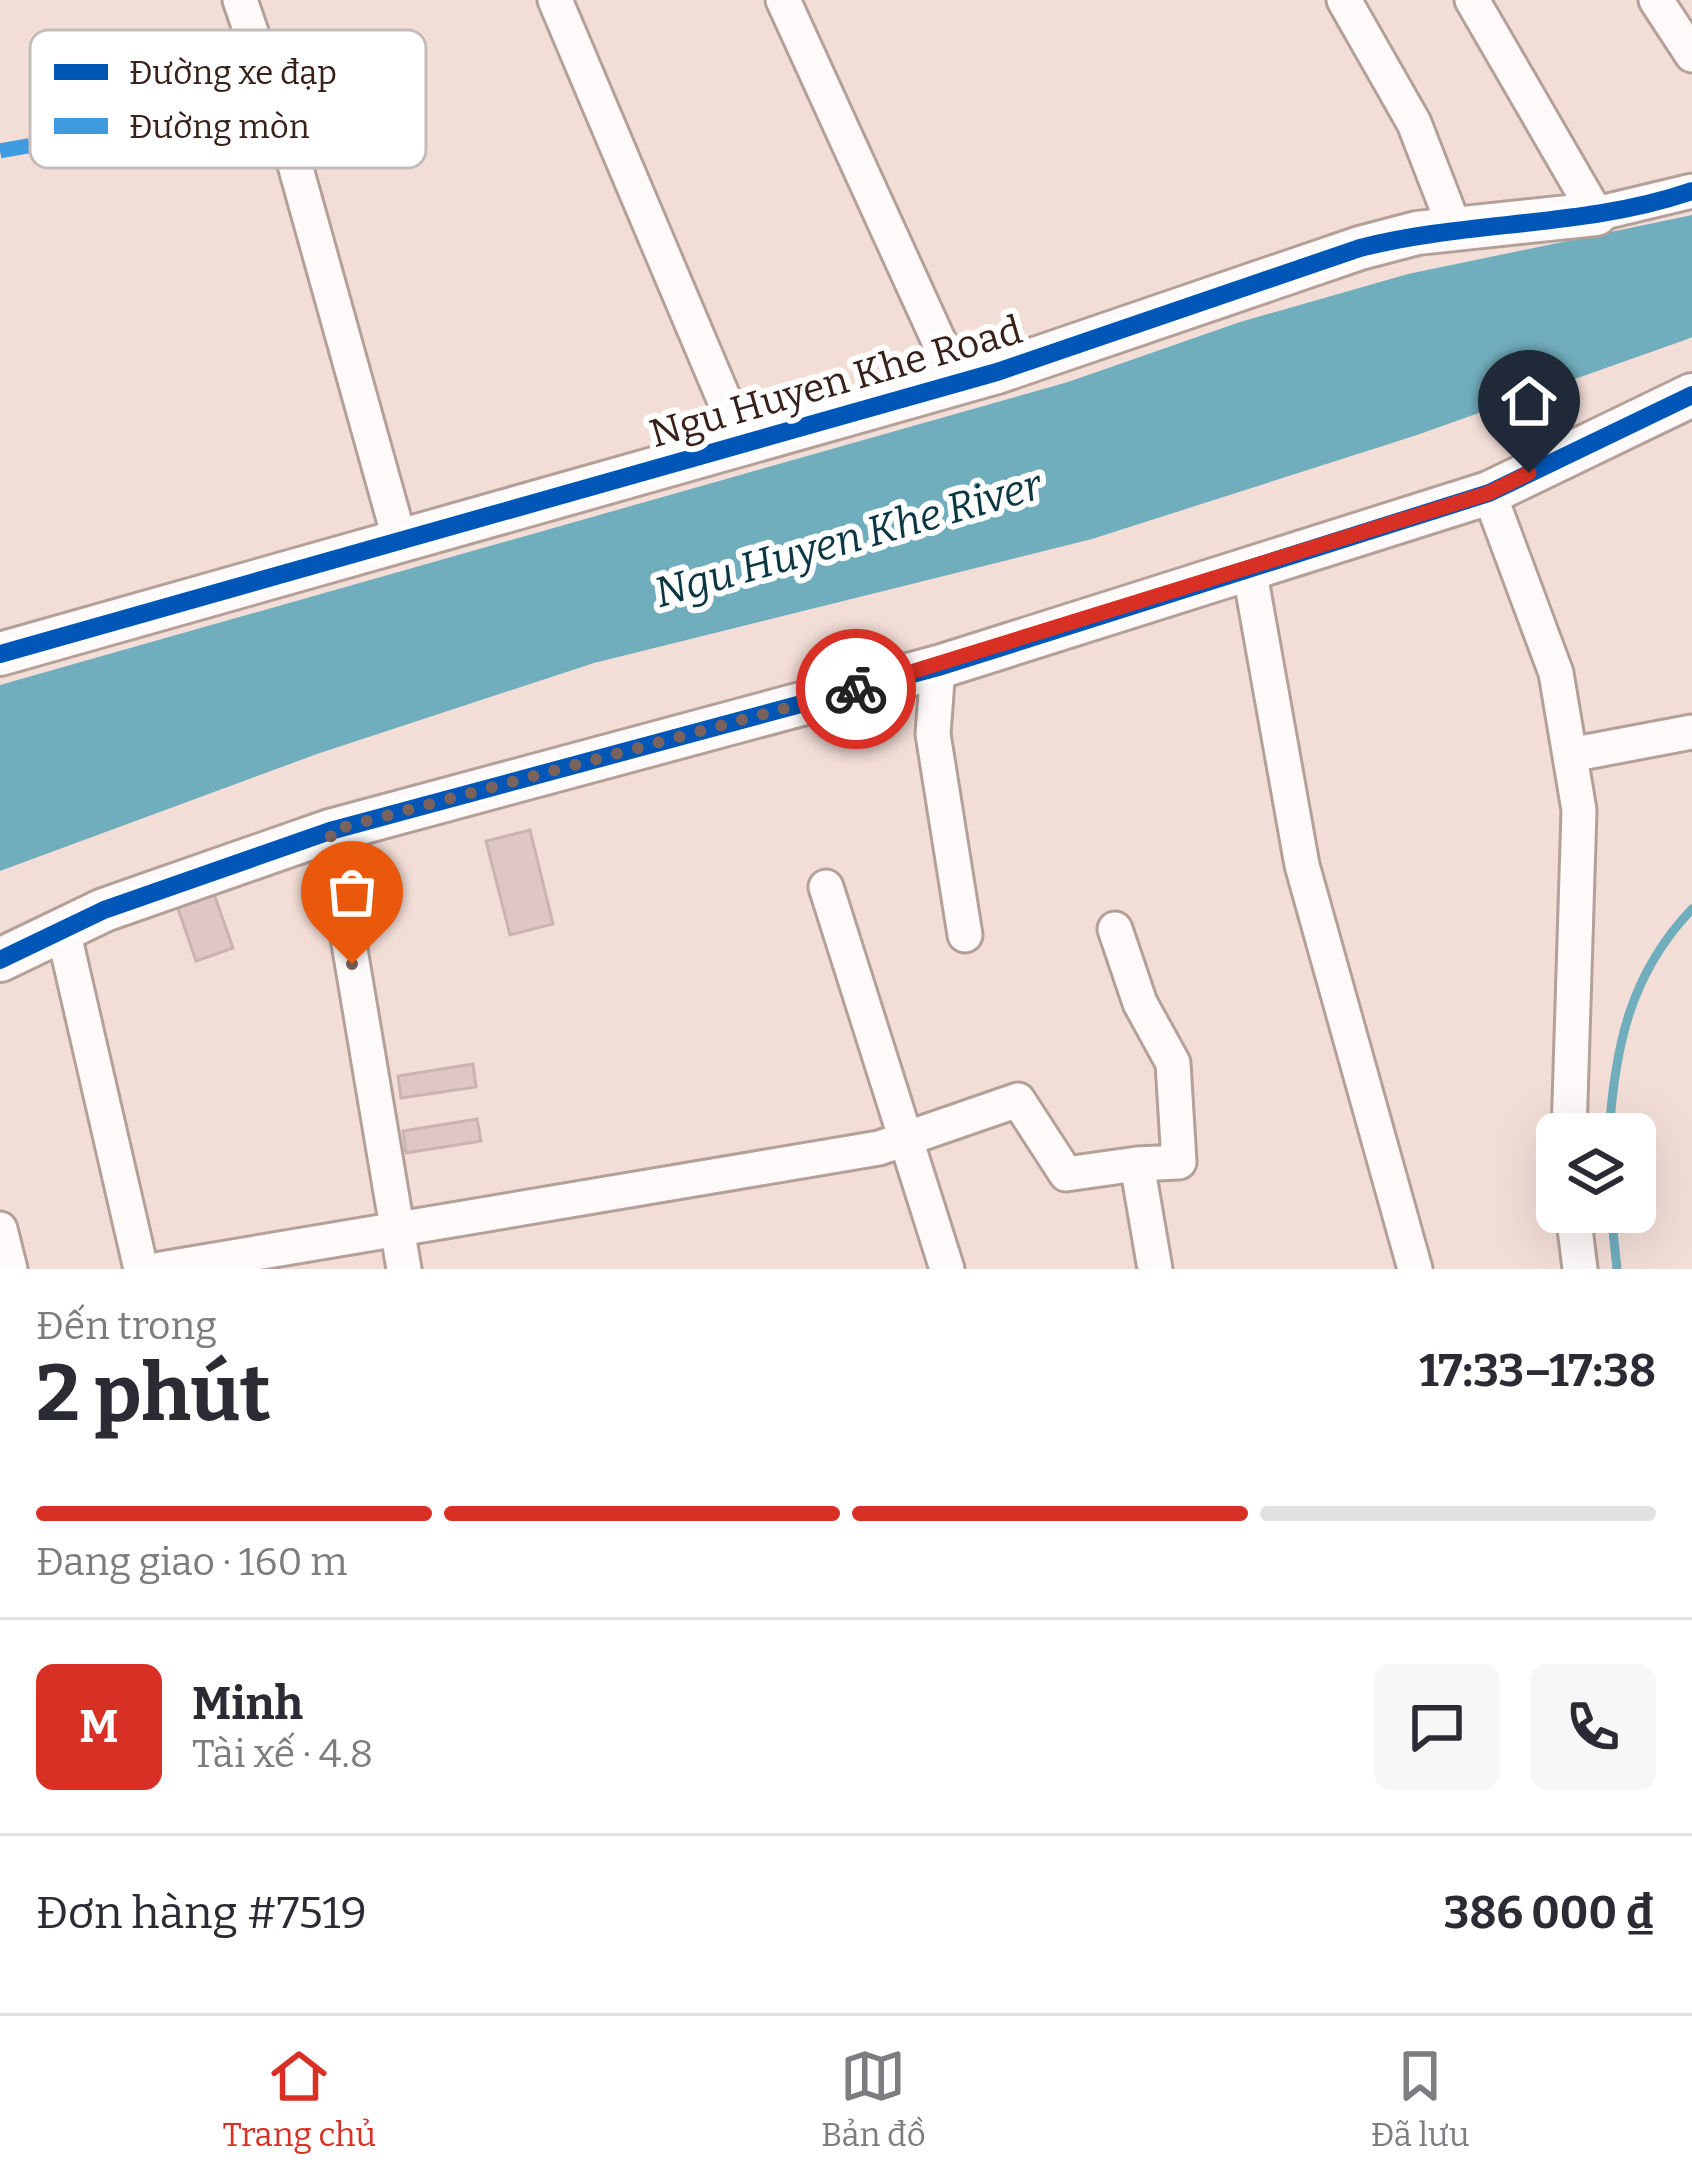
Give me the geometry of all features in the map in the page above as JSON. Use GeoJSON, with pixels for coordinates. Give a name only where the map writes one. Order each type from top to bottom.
{"type":"FeatureCollection","features":[{"type":"Feature","properties":{"kind":"street"},"geometry":{"type":"LineString","coordinates":[[240,0],[250,30]]}},
{"type":"Feature","properties":{"kind":"street"},"geometry":{"type":"LineString","coordinates":[[555,0],[743,444]]}},
{"type":"Feature","properties":{"kind":"street"},"geometry":{"type":"LineString","coordinates":[[783,0],[958,383]]}},
{"type":"Feature","properties":{"kind":"street"},"geometry":{"type":"LineString","coordinates":[[1345,0],[1414,123],[1455,229]]}},
{"type":"Feature","properties":{"kind":"street"},"geometry":{"type":"LineString","coordinates":[[1472,0],[1596,214]]}},
{"type":"Feature","properties":{"kind":"street"},"geometry":{"type":"LineString","coordinates":[[1656,0],[1692,55]]}},
{"type":"Feature","properties":{"kind":"street"},"geometry":{"type":"LineString","coordinates":[[296,168],[400,541]]}},
{"type":"Feature","properties":{"kind":"street","name":"Ngu Huyen Khe Road"},"geometry":{"type":"LineString","coordinates":[[0,654],[958,383],[1360,248],[1455,229],[1596,214],[1692,191]]}},
{"type":"Feature","properties":{"kind":"street"},"geometry":{"type":"LineString","coordinates":[[0,960],[63,930],[330,831],[938,667],[1489,493],[1692,395]]}},
{"type":"Feature","properties":{"kind":"street"},"geometry":{"type":"LineString","coordinates":[[1489,493],[1556,673],[1579,810],[1570,1113]]}},
{"type":"Feature","properties":{"kind":"street"},"geometry":{"type":"LineString","coordinates":[[1249,568],[1303,865],[1415,1269]]}},
{"type":"Feature","properties":{"kind":"street"},"geometry":{"type":"LineString","coordinates":[[938,667],[933,734],[965,935]]}},
{"type":"Feature","properties":{"kind":"street"},"geometry":{"type":"LineString","coordinates":[[1570,755],[1692,732]]}},
{"type":"Feature","properties":{"kind":"street"},"geometry":{"type":"LineString","coordinates":[[330,831],[404,1269]]}},
{"type":"Feature","properties":{"kind":"street"},"geometry":{"type":"LineString","coordinates":[[826,887],[947,1269]]}},
{"type":"Feature","properties":{"kind":"street"},"geometry":{"type":"LineString","coordinates":[[161,1269],[856,1152],[1018,1100],[1066,1174],[1179,1162],[1173,1063],[1140,1003],[1115,929]]}},
{"type":"Feature","properties":{"kind":"street"},"geometry":{"type":"LineString","coordinates":[[63,930],[141,1269]]}},
{"type":"Feature","properties":{"kind":"street"},"geometry":{"type":"LineString","coordinates":[[1137,1164],[1155,1269]]}},
{"type":"Feature","properties":{"kind":"street"},"geometry":{"type":"LineString","coordinates":[[0,1229],[10,1269]]}},
{"type":"Feature","properties":{"kind":"street"},"geometry":{"type":"LineString","coordinates":[[1576,1233],[1580,1269]]}},
{"type":"Feature","properties":{"kind":"water","name":"Ngu Huyen Khe River"},"geometry":{"type":"Polygon","coordinates":[[[1692,215],[1692,337],[1685,340],[1417,435],[1092,539],[594,663],[317,754],[0,871],[0,685],[1068,382],[1240,322],[1408,274],[1692,215]]]}},
{"type":"Feature","properties":{"kind":"building"},"geometry":{"type":"Polygon","coordinates":[[[530,830],[553,924],[510,935],[486,841],[530,830]]]}},
{"type":"Feature","properties":{"kind":"building"},"geometry":{"type":"Polygon","coordinates":[[[213,891],[233,948],[196,961],[176,903],[213,891]]]}},
{"type":"Feature","properties":{"kind":"building"},"geometry":{"type":"Polygon","coordinates":[[[473,1064],[476,1087],[401,1098],[398,1076],[473,1064]]]}},
{"type":"Feature","properties":{"kind":"building"},"geometry":{"type":"Polygon","coordinates":[[[477,1119],[481,1141],[406,1153],[403,1131],[477,1119]]]}},
{"type":"Feature","properties":{"kind":"waterway"},"geometry":{"type":"LineString","coordinates":[[1611,1113],[1622,1041],[1640,986],[1692,909]]}},
{"type":"Feature","properties":{"kind":"waterway"},"geometry":{"type":"LineString","coordinates":[[1613,1233],[1617,1269]]}},
{"type":"Feature","properties":{"kind":"marked path"},"geometry":{"type":"LineString","coordinates":[[0,151],[30,145]]}},
{"type":"Feature","properties":{"kind":"cycle path"},"geometry":{"type":"LineString","coordinates":[[0,654],[997,372],[1360,248],[1443,232],[1610,212],[1692,191]]}},
{"type":"Feature","properties":{"kind":"cycle path"},"geometry":{"type":"LineString","coordinates":[[0,960],[104,910],[330,831],[942,666],[1489,493],[1692,395]]}},
{"type":"Feature","properties":{"kind":"way so far"},"geometry":{"type":"LineString","coordinates":[[352,964],[330,831],[856,689]]}},
{"type":"Feature","properties":{"kind":"route"},"geometry":{"type":"LineString","coordinates":[[856,689],[1489,493],[1529,473]]}}]}
